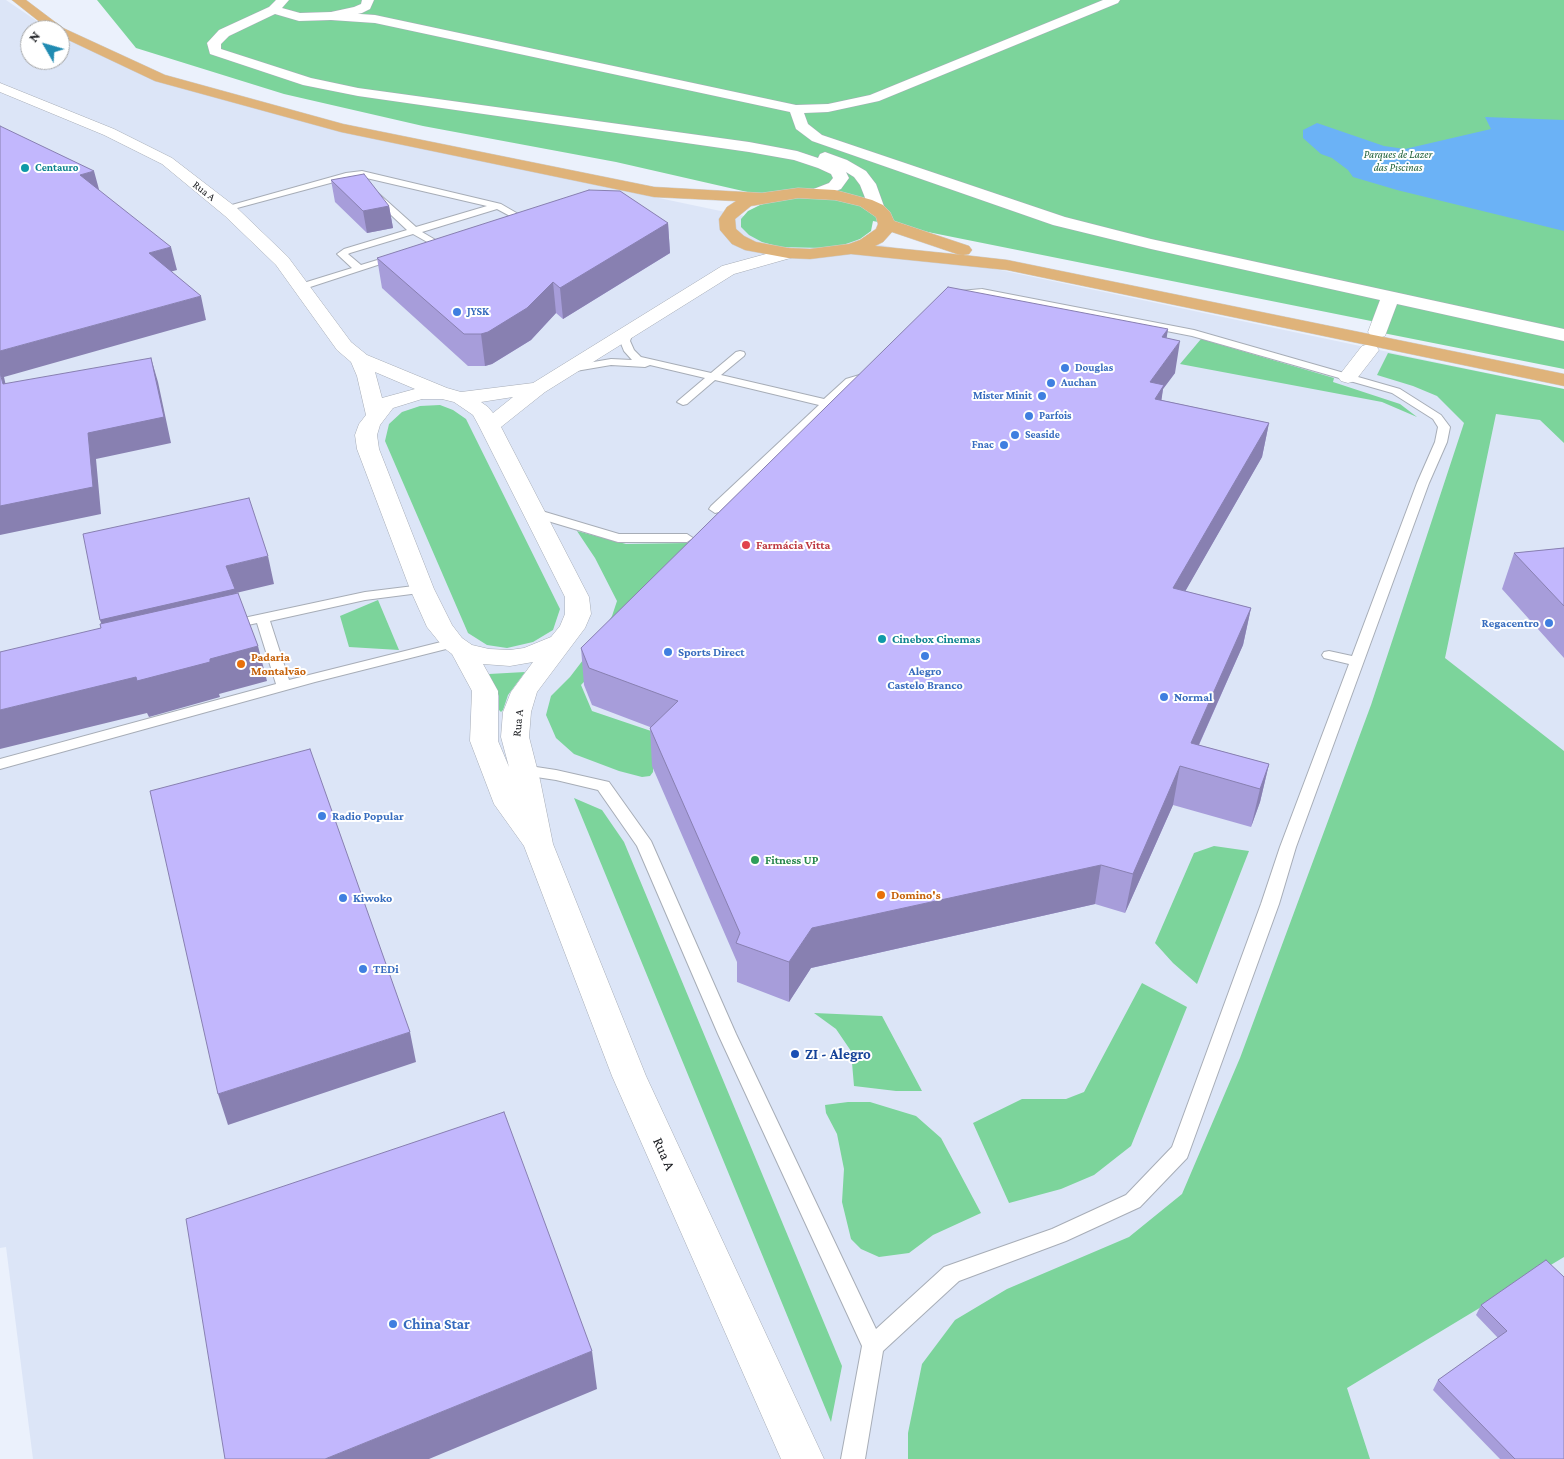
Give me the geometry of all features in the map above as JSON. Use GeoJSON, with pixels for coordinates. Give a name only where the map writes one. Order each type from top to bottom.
{"type":"FeatureCollection","features":[{"type":"Feature","properties":{"kind":"main road"},"geometry":{"type":"LineString","coordinates":[[18,0],[44,20]]}},
{"type":"Feature","properties":{"kind":"main road"},"geometry":{"type":"LineString","coordinates":[[70,36],[160,78],[340,128],[654,192],[762,198]]}},
{"type":"Feature","properties":{"kind":"main road"},"geometry":{"type":"LineString","coordinates":[[654,192],[727,219]]}},
{"type":"Feature","properties":{"kind":"main road"},"geometry":{"type":"LineString","coordinates":[[1007,265],[881,216],[852,198],[817,193],[789,194],[762,198],[745,203],[733,210],[727,219],[728,230],[738,240],[768,251],[824,253],[851,249],[1007,265],[1564,380]]}},
{"type":"Feature","properties":{"kind":"main road"},"geometry":{"type":"LineString","coordinates":[[851,249],[877,238],[884,231],[881,216]]}},
{"type":"Feature","properties":{"kind":"street"},"geometry":{"type":"LineString","coordinates":[[331,16],[358,10],[366,6],[370,0]]}},
{"type":"Feature","properties":{"kind":"street"},"geometry":{"type":"LineString","coordinates":[[238,60],[229,49],[229,40],[239,32],[256,25],[298,17],[331,16],[375,19],[796,109],[828,108],[874,98],[1114,0]]}},
{"type":"Feature","properties":{"kind":"street"},"geometry":{"type":"LineString","coordinates":[[298,17],[286,15],[279,4],[224,33],[214,43],[215,52],[308,82],[358,92],[750,147],[797,156],[837,171],[841,178],[836,186],[817,193]]}},
{"type":"Feature","properties":{"kind":"street"},"geometry":{"type":"LineString","coordinates":[[358,10],[375,19]]}},
{"type":"Feature","properties":{"kind":"street","name":"Rua A"},"geometry":{"type":"LineString","coordinates":[[0,87],[109,132],[168,162],[226,208],[282,261],[333,334],[360,359],[452,396],[481,411],[490,426],[577,597],[578,614],[572,628],[524,692],[517,712],[515,737],[538,844],[629,1076],[802,1459]]}},
{"type":"Feature","properties":{"kind":"street"},"geometry":{"type":"LineString","coordinates":[[796,109],[801,126],[817,138],[1059,221],[1151,244],[1390,298],[1564,335]]}},
{"type":"Feature","properties":{"kind":"street"},"geometry":{"type":"LineString","coordinates":[[750,147],[791,149],[817,154],[841,162],[860,174],[868,184],[881,216]]}},
{"type":"Feature","properties":{"kind":"street"},"geometry":{"type":"LineString","coordinates":[[728,270],[738,240]]}},
{"type":"Feature","properties":{"kind":"street"},"geometry":{"type":"LineString","coordinates":[[490,426],[538,388],[728,270],[788,253]]}},
{"type":"Feature","properties":{"kind":"street"},"geometry":{"type":"LineString","coordinates":[[1378,332],[1390,298]]}},
{"type":"Feature","properties":{"kind":"street"},"geometry":{"type":"LineString","coordinates":[[1348,377],[1369,350]]}},
{"type":"Feature","properties":{"kind":"street","name":"Rua A"},"geometry":{"type":"LineString","coordinates":[[360,359],[367,376],[376,415],[366,435],[368,449],[422,589],[440,627],[458,647],[485,691],[484,741],[512,810],[538,844]]}},
{"type":"Feature","properties":{"kind":"street"},"geometry":{"type":"LineString","coordinates":[[376,415],[386,404],[396,399],[422,393],[452,396],[538,388]]}},
{"type":"Feature","properties":{"kind":"street"},"geometry":{"type":"LineString","coordinates":[[458,647],[488,657],[510,658],[544,650],[560,642]]}},
{"type":"Feature","properties":{"kind":"lane"},"geometry":{"type":"LineString","coordinates":[[352,174],[414,231],[436,244]]}},
{"type":"Feature","properties":{"kind":"lane"},"geometry":{"type":"LineString","coordinates":[[226,208],[352,174],[362,174],[498,206],[516,215],[507,222],[489,227]]}},
{"type":"Feature","properties":{"kind":"lane"},"geometry":{"type":"LineString","coordinates":[[359,269],[342,254],[346,251],[498,206]]}},
{"type":"Feature","properties":{"kind":"lane"},"geometry":{"type":"LineString","coordinates":[[301,287],[410,252]]}},
{"type":"Feature","properties":{"kind":"lane"},"geometry":{"type":"LineString","coordinates":[[873,1346],[952,1274],[1058,1235],[1133,1201],[1180,1152],[1270,904],[1288,847],[1423,483],[1441,442],[1444,427],[1437,416],[1396,391],[1194,333],[982,292],[959,294],[952,298]]}},
{"type":"Feature","properties":{"kind":"lane"},"geometry":{"type":"LineString","coordinates":[[628,332],[624,341],[628,351],[637,359],[826,403]]}},
{"type":"Feature","properties":{"kind":"lane"},"geometry":{"type":"LineString","coordinates":[[683,402],[740,354]]}},
{"type":"Feature","properties":{"kind":"lane"},"geometry":{"type":"LineString","coordinates":[[570,369],[611,362],[654,364]]}},
{"type":"Feature","properties":{"kind":"lane"},"geometry":{"type":"LineString","coordinates":[[715,509],[850,381],[873,374],[884,364]]}},
{"type":"Feature","properties":{"kind":"lane"},"geometry":{"type":"LineString","coordinates":[[535,513],[618,538],[687,538]]}},
{"type":"Feature","properties":{"kind":"lane"},"geometry":{"type":"LineString","coordinates":[[216,628],[365,596],[422,589]]}},
{"type":"Feature","properties":{"kind":"lane"},"geometry":{"type":"LineString","coordinates":[[262,618],[284,687]]}},
{"type":"Feature","properties":{"kind":"lane"},"geometry":{"type":"LineString","coordinates":[[0,764],[284,687],[458,647]]}},
{"type":"Feature","properties":{"kind":"lane"},"geometry":{"type":"LineString","coordinates":[[1329,655],[1357,661]]}},
{"type":"Feature","properties":{"kind":"lane"},"geometry":{"type":"LineString","coordinates":[[523,770],[556,775],[603,786],[645,845],[728,1034],[873,1346],[853,1459]]}},
{"type":"Feature","properties":{"kind":"shaded area"},"geometry":{"type":"Polygon","coordinates":[[[0,0],[6,0],[35,20],[20,20],[20,70],[70,70],[70,40],[157,78],[332,129],[1564,389],[1564,1459],[33,1459],[6,1247],[0,1248],[0,0]]]}},
{"type":"Feature","properties":{"kind":"green space","name":"Parques de Lazer das Piscinas"},"geometry":{"type":"Polygon","coordinates":[[[97,0],[1564,0],[1564,369],[1378,332],[1381,323],[873,221],[871,231],[860,239],[843,245],[824,248],[780,247],[762,242],[749,235],[741,227],[741,219],[748,211],[778,199],[616,162],[423,126],[284,94],[136,48],[97,0]]]}},
{"type":"Feature","properties":{"kind":"green space"},"geometry":{"type":"Polygon","coordinates":[[[1201,339],[1334,378],[1333,382],[1400,404],[1417,417],[1382,402],[1180,364],[1201,339]]]}},
{"type":"Feature","properties":{"kind":"green space"},"geometry":{"type":"Polygon","coordinates":[[[1388,353],[1564,389],[1564,443],[1540,420],[1496,414],[1445,658],[1564,751],[1564,1257],[1347,1388],[1370,1459],[908,1459],[908,1433],[922,1364],[955,1320],[1007,1289],[1129,1237],[1182,1194],[1240,1058],[1371,705],[1464,423],[1437,396],[1413,386],[1377,375],[1388,353]]]}},
{"type":"Feature","properties":{"kind":"green space"},"geometry":{"type":"Polygon","coordinates":[[[440,405],[453,410],[466,419],[560,609],[553,630],[533,642],[507,648],[487,645],[468,633],[385,441],[389,424],[402,412],[420,406],[440,405]]]}},
{"type":"Feature","properties":{"kind":"green space"},"geometry":{"type":"Polygon","coordinates":[[[577,531],[626,544],[689,543],[619,645],[581,685],[592,711],[654,732],[653,772],[650,776],[642,777],[619,771],[574,754],[556,738],[546,715],[551,696],[570,677],[593,647],[612,616],[617,601],[595,558],[577,531]]]}},
{"type":"Feature","properties":{"kind":"green space"},"geometry":{"type":"Polygon","coordinates":[[[378,600],[399,650],[349,647],[340,616],[378,600]]]}},
{"type":"Feature","properties":{"kind":"green space"},"geometry":{"type":"Polygon","coordinates":[[[525,672],[508,695],[501,712],[499,710],[499,696],[489,674],[525,672]]]}},
{"type":"Feature","properties":{"kind":"green space"},"geometry":{"type":"Polygon","coordinates":[[[574,798],[602,810],[624,842],[842,1366],[831,1422],[574,798]]]}},
{"type":"Feature","properties":{"kind":"green space"},"geometry":{"type":"Polygon","coordinates":[[[1214,846],[1249,851],[1197,984],[1173,963],[1155,943],[1194,853],[1214,846]]]}},
{"type":"Feature","properties":{"kind":"green space"},"geometry":{"type":"Polygon","coordinates":[[[1142,983],[1187,1007],[1131,1146],[1094,1175],[1061,1189],[1009,1203],[973,1123],[1022,1099],[1066,1099],[1084,1092],[1142,983]]]}},
{"type":"Feature","properties":{"kind":"green space"},"geometry":{"type":"Polygon","coordinates":[[[814,1013],[882,1016],[922,1091],[896,1091],[854,1086],[851,1051],[836,1029],[814,1013]]]}},
{"type":"Feature","properties":{"kind":"green space"},"geometry":{"type":"Polygon","coordinates":[[[870,1102],[916,1116],[941,1138],[981,1213],[933,1235],[909,1253],[879,1257],[861,1249],[851,1239],[842,1202],[844,1169],[837,1134],[826,1113],[825,1105],[870,1102]]]}},
{"type":"Feature","properties":{"kind":"water"},"geometry":{"type":"Polygon","coordinates":[[[1485,117],[1564,120],[1564,231],[1397,190],[1353,177],[1348,170],[1332,158],[1321,154],[1303,138],[1303,130],[1317,123],[1384,146],[1405,149],[1491,129],[1485,117]]]}},
{"type":"Feature","properties":{"kind":"building"},"geometry":{"type":"Polygon","coordinates":[[[0,126],[94,171],[80,175],[171,247],[149,253],[201,296],[0,351],[0,126]]]}},
{"type":"Feature","properties":{"kind":"building"},"geometry":{"type":"Polygon","coordinates":[[[364,174],[389,206],[363,211],[331,180],[364,174]]]}},
{"type":"Feature","properties":{"kind":"building"},"geometry":{"type":"Polygon","coordinates":[[[589,190],[620,191],[668,223],[560,288],[553,282],[527,308],[488,332],[464,334],[377,258],[589,190]]]}},
{"type":"Feature","properties":{"kind":"building","name":"Alegro Castelo Branco"},"geometry":{"type":"Polygon","coordinates":[[[948,287],[1168,329],[1162,337],[1180,341],[1150,382],[1164,385],[1155,399],[1269,423],[1173,588],[1251,608],[1191,743],[1269,764],[1260,789],[1180,766],[1133,874],[1101,865],[812,928],[789,962],[736,943],[740,933],[650,728],[678,701],[589,668],[581,648],[948,287]]]}},
{"type":"Feature","properties":{"kind":"building"},"geometry":{"type":"Polygon","coordinates":[[[151,358],[164,417],[88,433],[93,487],[0,506],[0,373],[3,384],[151,358]]]}},
{"type":"Feature","properties":{"kind":"building"},"geometry":{"type":"Polygon","coordinates":[[[249,498],[268,556],[226,566],[235,589],[100,620],[83,534],[249,498]]]}},
{"type":"Feature","properties":{"kind":"building"},"geometry":{"type":"Polygon","coordinates":[[[1564,548],[1564,606],[1514,553],[1564,548]]]}},
{"type":"Feature","properties":{"kind":"building"},"geometry":{"type":"Polygon","coordinates":[[[238,593],[258,646],[210,659],[210,662],[137,681],[136,677],[0,710],[0,652],[101,628],[100,624],[238,593]]]}},
{"type":"Feature","properties":{"kind":"building"},"geometry":{"type":"Polygon","coordinates":[[[310,749],[410,1032],[218,1094],[150,791],[310,749]]]}},
{"type":"Feature","properties":{"kind":"building","name":"China Star"},"geometry":{"type":"Polygon","coordinates":[[[504,1112],[592,1351],[325,1459],[225,1459],[186,1219],[504,1112]]]}},
{"type":"Feature","properties":{"kind":"building"},"geometry":{"type":"Polygon","coordinates":[[[1546,1260],[1564,1277],[1564,1459],[1515,1459],[1438,1380],[1507,1331],[1481,1305],[1546,1260]]]}},
{"type":"Feature","properties":{"kind":"place","name":"Centauro"},"geometry":{"type":"Point","coordinates":[25,168]}},
{"type":"Feature","properties":{"kind":"place","name":"JYSK"},"geometry":{"type":"Point","coordinates":[457,312]}},
{"type":"Feature","properties":{"kind":"place","name":"Douglas"},"geometry":{"type":"Point","coordinates":[1065,368]}},
{"type":"Feature","properties":{"kind":"place","name":"Auchan"},"geometry":{"type":"Point","coordinates":[1051,383]}},
{"type":"Feature","properties":{"kind":"place","name":"Mister Minit"},"geometry":{"type":"Point","coordinates":[1042,396]}},
{"type":"Feature","properties":{"kind":"place","name":"Parfois"},"geometry":{"type":"Point","coordinates":[1029,416]}},
{"type":"Feature","properties":{"kind":"place","name":"Seaside"},"geometry":{"type":"Point","coordinates":[1015,435]}},
{"type":"Feature","properties":{"kind":"place","name":"Fnac"},"geometry":{"type":"Point","coordinates":[1004,445]}},
{"type":"Feature","properties":{"kind":"place","name":"Farmácia Vitta"},"geometry":{"type":"Point","coordinates":[746,545]}},
{"type":"Feature","properties":{"kind":"place","name":"Regacentro"},"geometry":{"type":"Point","coordinates":[1549,623]}},
{"type":"Feature","properties":{"kind":"place","name":"Cinebox Cinemas"},"geometry":{"type":"Point","coordinates":[882,639]}},
{"type":"Feature","properties":{"kind":"place","name":"Sports Direct"},"geometry":{"type":"Point","coordinates":[668,652]}},
{"type":"Feature","properties":{"kind":"place","name":"Alegro Castelo Branco"},"geometry":{"type":"Point","coordinates":[925,656]}},
{"type":"Feature","properties":{"kind":"place","name":"Padaria Montalvão"},"geometry":{"type":"Point","coordinates":[241,664]}},
{"type":"Feature","properties":{"kind":"place","name":"Normal"},"geometry":{"type":"Point","coordinates":[1164,697]}},
{"type":"Feature","properties":{"kind":"place","name":"Radio Popular"},"geometry":{"type":"Point","coordinates":[322,816]}},
{"type":"Feature","properties":{"kind":"place","name":"Fitness UP"},"geometry":{"type":"Point","coordinates":[755,860]}},
{"type":"Feature","properties":{"kind":"place","name":"Domino's"},"geometry":{"type":"Point","coordinates":[881,895]}},
{"type":"Feature","properties":{"kind":"place","name":"Kiwoko"},"geometry":{"type":"Point","coordinates":[343,898]}},
{"type":"Feature","properties":{"kind":"place","name":"TEDi"},"geometry":{"type":"Point","coordinates":[363,969]}},
{"type":"Feature","properties":{"kind":"place","name":"ZI - Alegro"},"geometry":{"type":"Point","coordinates":[795,1054]}},
{"type":"Feature","properties":{"kind":"place","name":"China Star"},"geometry":{"type":"Point","coordinates":[393,1324]}}]}
